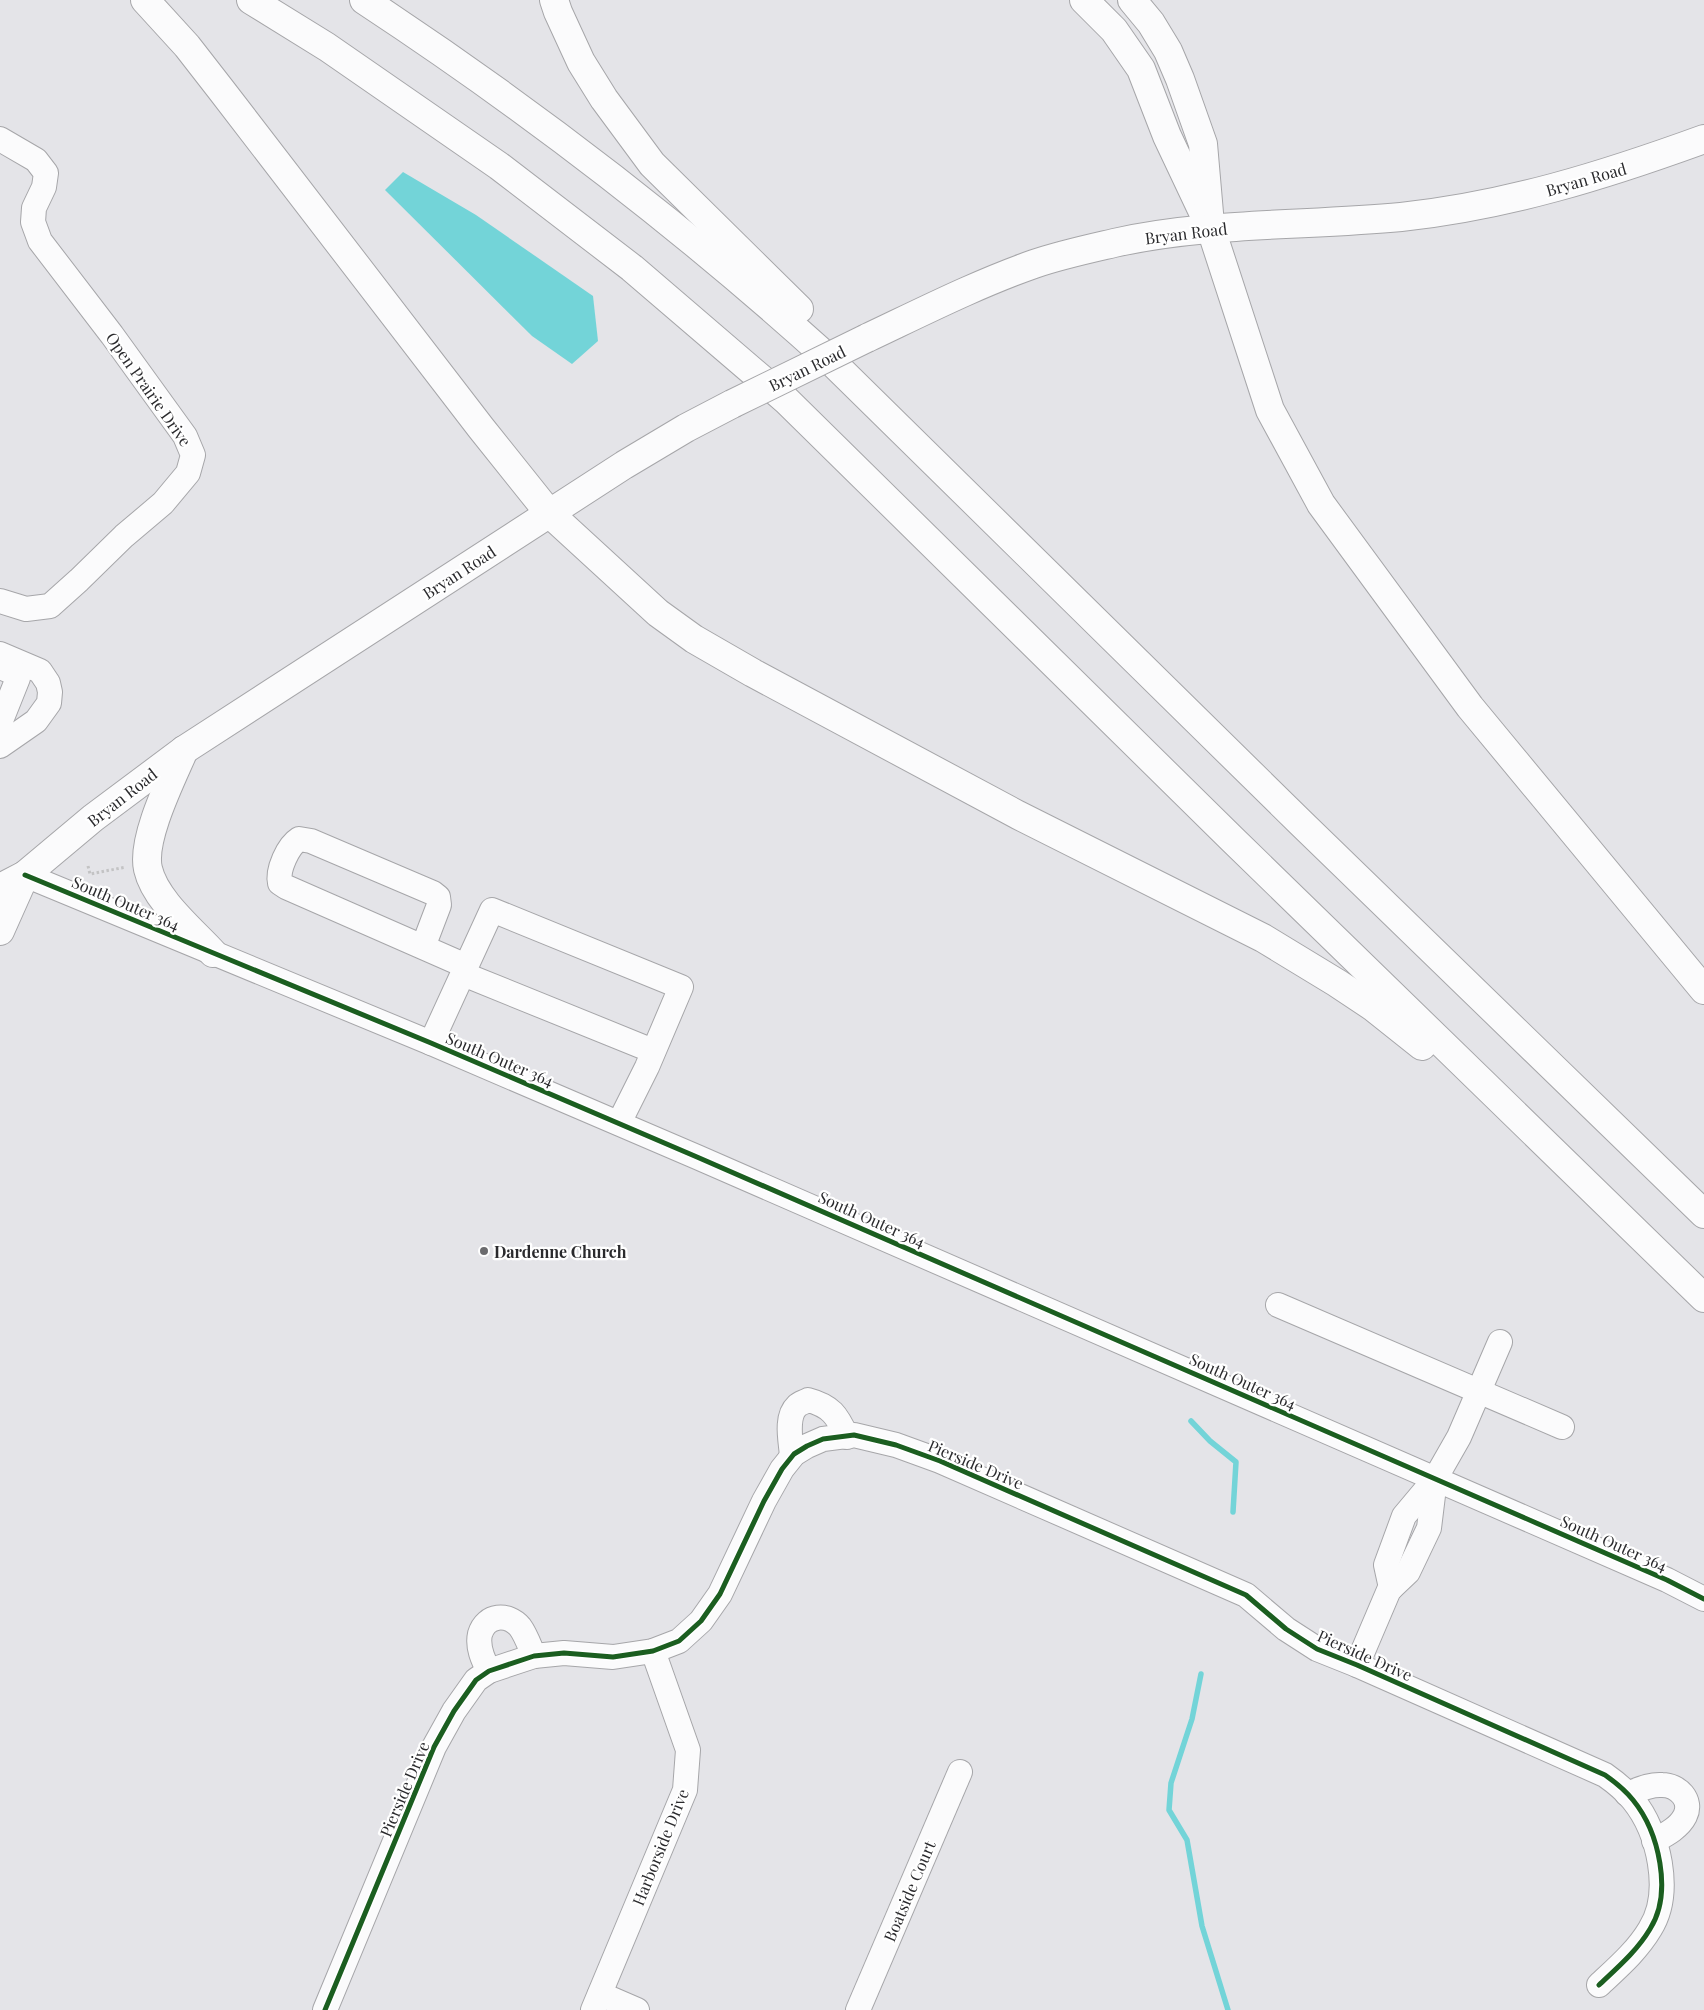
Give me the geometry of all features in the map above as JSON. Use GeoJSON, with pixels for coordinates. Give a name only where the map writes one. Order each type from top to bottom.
{"type":"FeatureCollection","features":[{"type":"Feature","properties":{"kind":"main road"},"geometry":{"type":"LineString","coordinates":[[145,0],[187,46],[481,428],[549,513],[658,613],[694,639],[753,673],[1018,815],[1197,904],[1300,959],[1373,1007],[1517,1116]]}},
{"type":"Feature","properties":{"kind":"main road"},"geometry":{"type":"LineString","coordinates":[[251,0],[327,47],[499,166],[632,268],[738,357],[832,443],[1218,826],[1704,1298]]}},
{"type":"Feature","properties":{"kind":"main road"},"geometry":{"type":"LineString","coordinates":[[364,0],[464,67],[630,190],[761,297],[829,358],[1159,684],[1704,1214]]}},
{"type":"Feature","properties":{"kind":"main road"},"geometry":{"type":"LineString","coordinates":[[554,0],[581,62],[608,106],[652,164],[812,321],[906,433]]}},
{"type":"Feature","properties":{"kind":"main road"},"geometry":{"type":"LineString","coordinates":[[1084,0],[1114,30],[1142,69],[1167,136],[1210,229],[1270,410],[1321,504],[1470,707],[1704,990]]}},
{"type":"Feature","properties":{"kind":"main road"},"geometry":{"type":"LineString","coordinates":[[1132,0],[1151,23],[1168,51],[1203,144],[1210,229]]}},
{"type":"Feature","properties":{"kind":"main road","name":"Bryan Road"},"geometry":{"type":"LineString","coordinates":[[25,875],[107,807],[184,750],[658,444],[732,404],[987,282],[1035,264],[1116,242],[1210,229],[1352,221],[1445,211],[1549,190],[1631,166],[1704,139]]}},
{"type":"Feature","properties":{"kind":"main road"},"geometry":{"type":"LineString","coordinates":[[184,750],[157,815],[148,847],[148,868],[156,887],[170,907],[213,953]]}},
{"type":"Feature","properties":{"kind":"main road"},"geometry":{"type":"LineString","coordinates":[[0,864],[25,875]]}},
{"type":"Feature","properties":{"kind":"main road"},"geometry":{"type":"LineString","coordinates":[[0,888],[25,875]]}},
{"type":"Feature","properties":{"kind":"main road"},"geometry":{"type":"LineString","coordinates":[[0,931],[25,875]]}},
{"type":"Feature","properties":{"kind":"street","name":"Open Prairie Drive"},"geometry":{"type":"LineString","coordinates":[[0,139],[36,160],[46,173],[44,187],[34,208],[33,222],[40,242],[112,335],[185,436],[193,454],[188,473],[163,502],[50,606],[26,610],[0,601]]}},
{"type":"Feature","properties":{"kind":"street"},"geometry":{"type":"LineString","coordinates":[[0,654],[40,671],[48,683],[50,692],[49,703],[36,721],[0,746]]}},
{"type":"Feature","properties":{"kind":"street"},"geometry":{"type":"LineString","coordinates":[[0,667],[15,673],[18,678],[0,723]]}},
{"type":"Feature","properties":{"kind":"street"},"geometry":{"type":"LineString","coordinates":[[423,947],[439,905],[438,897],[433,893],[310,841],[299,839],[291,845],[280,871],[280,883],[286,887],[423,947],[464,970],[653,1051]]}},
{"type":"Feature","properties":{"kind":"street","name":"South Outer 364"},"geometry":{"type":"LineString","coordinates":[[25,875],[618,1123],[1667,1580],[1704,1599]]}},
{"type":"Feature","properties":{"kind":"street"},"geometry":{"type":"LineString","coordinates":[[431,1044],[492,910],[681,987],[618,1123]]}},
{"type":"Feature","properties":{"kind":"street"},"geometry":{"type":"LineString","coordinates":[[1278,1305],[1562,1427]]}},
{"type":"Feature","properties":{"kind":"street","name":"Pierside Drive"},"geometry":{"type":"LineString","coordinates":[[1357,1665],[1391,1588],[1408,1572],[1429,1528],[1436,1479],[1458,1437],[1500,1342]]}},
{"type":"Feature","properties":{"kind":"street"},"geometry":{"type":"LineString","coordinates":[[792,1456],[791,1420],[797,1406],[808,1400],[823,1404],[833,1413],[840,1420],[847,1436]]}},
{"type":"Feature","properties":{"kind":"street","name":"Pierside Drive"},"geometry":{"type":"LineString","coordinates":[[325,2010],[434,1747],[454,1711],[476,1680],[489,1671],[534,1656],[564,1653],[613,1657],[653,1651],[679,1641],[701,1621],[720,1594],[764,1501],[782,1469],[792,1456],[807,1446],[823,1439],[854,1435],[896,1445],[940,1461],[1246,1595],[1286,1629],[1317,1649],[1605,1774],[1634,1802],[1646,1821],[1660,1861],[1661,1891],[1659,1910],[1651,1929],[1628,1958],[1599,1985]]}},
{"type":"Feature","properties":{"kind":"street"},"geometry":{"type":"LineString","coordinates":[[489,1671],[481,1656],[480,1634],[488,1622],[495,1617],[505,1617],[520,1627],[534,1656]]}},
{"type":"Feature","properties":{"kind":"street","name":"Harborside Drive"},"geometry":{"type":"LineString","coordinates":[[596,2002],[685,1790],[688,1750],[653,1651]]}},
{"type":"Feature","properties":{"kind":"street","name":"Boatside Court"},"geometry":{"type":"LineString","coordinates":[[858,2010],[960,1772]]}},
{"type":"Feature","properties":{"kind":"street"},"geometry":{"type":"LineString","coordinates":[[1627,1794],[1662,1784],[1674,1787],[1683,1793],[1687,1805],[1685,1817],[1674,1829],[1654,1841]]}},
{"type":"Feature","properties":{"kind":"street"},"geometry":{"type":"LineString","coordinates":[[596,2002],[637,2010]]}},
{"type":"Feature","properties":{"kind":"path"},"geometry":{"type":"LineString","coordinates":[[88,866],[90,874],[133,865]]}},
{"type":"Feature","properties":{"kind":"water"},"geometry":{"type":"Polygon","coordinates":[[[403,172],[476,215],[593,296],[598,341],[572,364],[532,336],[385,190],[403,172]]]}},
{"type":"Feature","properties":{"kind":"waterway"},"geometry":{"type":"LineString","coordinates":[[1191,1421],[1210,1441],[1236,1462],[1233,1512]]}},
{"type":"Feature","properties":{"kind":"waterway"},"geometry":{"type":"LineString","coordinates":[[1201,1674],[1192,1719],[1171,1783],[1169,1810],[1187,1840],[1202,1926],[1228,2010]]}},
{"type":"Feature","properties":{"kind":"cycle path"},"geometry":{"type":"LineString","coordinates":[[25,875],[431,1043],[697,1157],[1667,1580],[1704,1599]]}},
{"type":"Feature","properties":{"kind":"cycle path"},"geometry":{"type":"LineString","coordinates":[[325,2010],[434,1747],[454,1711],[476,1680],[489,1671],[534,1656],[564,1653],[613,1657],[653,1651],[679,1641],[701,1621],[720,1594],[764,1501],[782,1469],[794,1454],[823,1439],[854,1435],[896,1445],[940,1461],[1246,1595],[1286,1629],[1317,1649],[1605,1775],[1620,1786],[1642,1813],[1656,1845],[1662,1881],[1661,1898],[1657,1914],[1645,1937],[1620,1966],[1599,1985]]}},
{"type":"Feature","properties":{"kind":"place","name":"Dardenne Church"},"geometry":{"type":"Point","coordinates":[484,1251]}}]}
